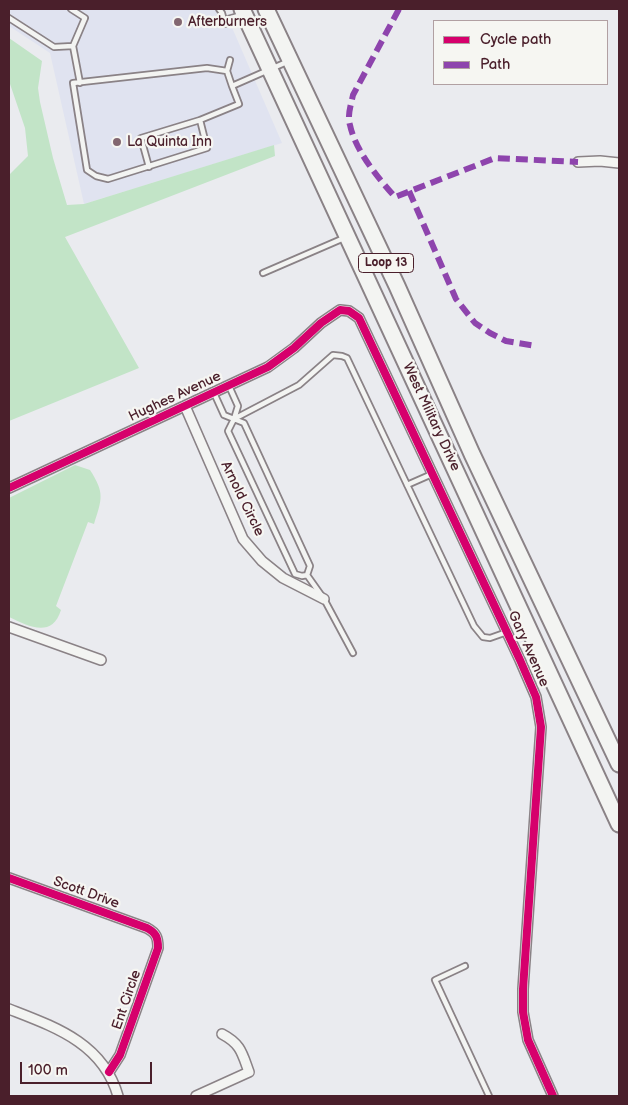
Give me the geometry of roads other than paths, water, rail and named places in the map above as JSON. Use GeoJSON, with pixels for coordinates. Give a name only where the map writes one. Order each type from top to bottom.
{"type":"FeatureCollection","features":[{"type":"Feature","properties":{"kind":"main road","name":"West Military Drive"},"geometry":{"type":"LineString","coordinates":[[266,9],[397,286],[472,454],[619,764]]}},
{"type":"Feature","properties":{"kind":"main road","name":"West Military Drive"},"geometry":{"type":"LineString","coordinates":[[244,11],[619,824]]}},
{"type":"Feature","properties":{"kind":"street"},"geometry":{"type":"LineString","coordinates":[[578,162],[600,161],[619,163]]}},
{"type":"Feature","properties":{"kind":"street","name":"Hughes Avenue"},"geometry":{"type":"LineString","coordinates":[[9,488],[258,372],[282,358],[321,323],[340,310]]}},
{"type":"Feature","properties":{"kind":"street","name":"Gary Avenue"},"geometry":{"type":"LineString","coordinates":[[340,310],[349,311],[359,318],[536,697],[541,727],[523,1012],[528,1040],[553,1096]]}},
{"type":"Feature","properties":{"kind":"street","name":"Arnold Circle"},"geometry":{"type":"LineString","coordinates":[[185,406],[243,539],[262,561],[283,578],[324,599]]}},
{"type":"Feature","properties":{"kind":"street"},"geometry":{"type":"LineString","coordinates":[[9,627],[101,660]]}},
{"type":"Feature","properties":{"kind":"street","name":"Scott Drive"},"geometry":{"type":"LineString","coordinates":[[9,878],[147,928],[155,933]]}},
{"type":"Feature","properties":{"kind":"street","name":"Ent Circle"},"geometry":{"type":"LineString","coordinates":[[109,1072],[120,1055],[158,948],[158,938],[155,933]]}},
{"type":"Feature","properties":{"kind":"street"},"geometry":{"type":"LineString","coordinates":[[9,1009],[44,1023],[71,1036],[84,1045],[109,1072],[118,1096]]}},
{"type":"Feature","properties":{"kind":"street"},"geometry":{"type":"LineString","coordinates":[[196,1096],[249,1072],[237,1044],[222,1034]]}},
{"type":"Feature","properties":{"kind":"lane"},"geometry":{"type":"LineString","coordinates":[[71,9],[85,18],[73,46],[80,83]]}},
{"type":"Feature","properties":{"kind":"lane"},"geometry":{"type":"LineString","coordinates":[[219,9],[225,22],[244,11]]}},
{"type":"Feature","properties":{"kind":"lane"},"geometry":{"type":"LineString","coordinates":[[9,18],[54,47],[73,46]]}},
{"type":"Feature","properties":{"kind":"lane"},"geometry":{"type":"LineString","coordinates":[[149,167],[141,138],[200,120],[239,104],[227,71],[230,60]]}},
{"type":"Feature","properties":{"kind":"lane"},"geometry":{"type":"LineString","coordinates":[[232,86],[290,61]]}},
{"type":"Feature","properties":{"kind":"lane"},"geometry":{"type":"LineString","coordinates":[[200,120],[207,148],[108,179],[96,176],[87,170],[73,84],[207,68],[227,71]]}},
{"type":"Feature","properties":{"kind":"lane"},"geometry":{"type":"LineString","coordinates":[[264,273],[348,236]]}},
{"type":"Feature","properties":{"kind":"lane"},"geometry":{"type":"LineString","coordinates":[[234,419],[299,385],[333,356],[347,358],[474,626],[483,637],[490,638],[507,632]]}},
{"type":"Feature","properties":{"kind":"lane"},"geometry":{"type":"LineString","coordinates":[[229,386],[238,406],[228,431],[229,436],[295,574],[307,575]]}},
{"type":"Feature","properties":{"kind":"lane"},"geometry":{"type":"LineString","coordinates":[[214,393],[224,415],[244,423],[310,566],[307,575]]}},
{"type":"Feature","properties":{"kind":"lane"},"geometry":{"type":"LineString","coordinates":[[407,485],[432,474]]}},
{"type":"Feature","properties":{"kind":"lane"},"geometry":{"type":"LineString","coordinates":[[289,580],[293,569]]}},
{"type":"Feature","properties":{"kind":"lane"},"geometry":{"type":"LineString","coordinates":[[307,575],[324,599],[353,653]]}},
{"type":"Feature","properties":{"kind":"lane"},"geometry":{"type":"LineString","coordinates":[[465,966],[435,980],[489,1096]]}},
{"type":"Feature","properties":{"kind":"place","name":"Afterburners"},"geometry":{"type":"Point","coordinates":[178,22]}},
{"type":"Feature","properties":{"kind":"place","name":"La Quinta Inn"},"geometry":{"type":"Point","coordinates":[117,142]}}]}
